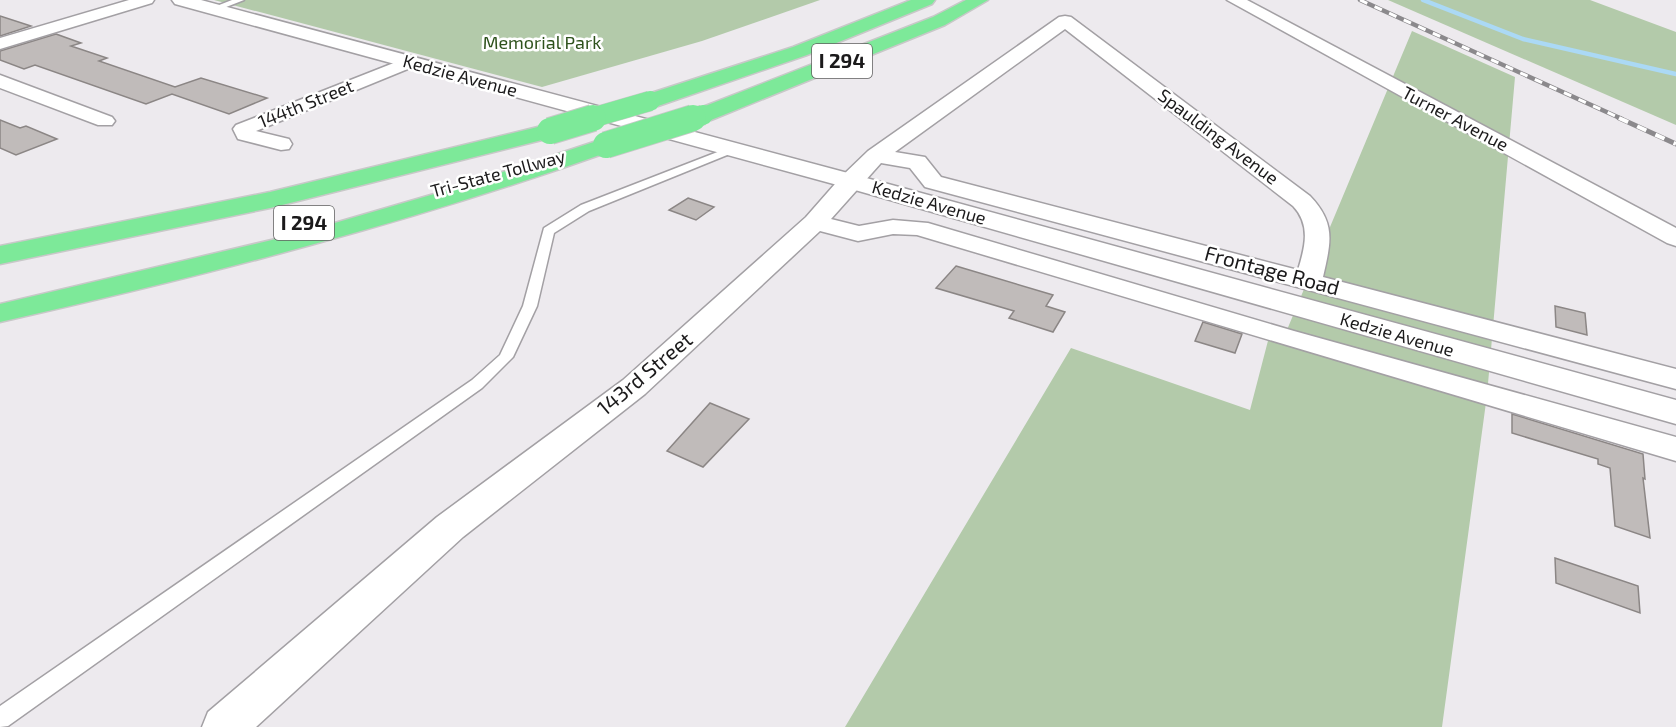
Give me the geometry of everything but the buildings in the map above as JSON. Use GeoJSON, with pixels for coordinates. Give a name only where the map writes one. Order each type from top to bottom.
{"type":"FeatureCollection","features":[{"type":"Feature","properties":{"kind":"highway","name":"Tri-State Tollway"},"geometry":{"type":"LineString","coordinates":[[0,255],[270,200],[550,131],[800,51],[926,0]]}},
{"type":"Feature","properties":{"kind":"highway","name":"Tri-State Tollway"},"geometry":{"type":"LineString","coordinates":[[0,292],[159,259],[491,177],[606,145],[702,114],[939,21],[979,0]]}},
{"type":"Feature","properties":{"kind":"highway"},"geometry":{"type":"LineString","coordinates":[[0,313],[158,277],[354,228],[461,196],[606,145]]}},
{"type":"Feature","properties":{"kind":"highway"},"geometry":{"type":"LineString","coordinates":[[0,241],[270,200]]}},
{"type":"Feature","properties":{"kind":"main road","name":"Kedzie Avenue"},"geometry":{"type":"LineString","coordinates":[[181,0],[850,181],[1676,412]]}},
{"type":"Feature","properties":{"kind":"street"},"geometry":{"type":"LineString","coordinates":[[0,44],[147,0]]}},
{"type":"Feature","properties":{"kind":"street","name":"Turner Avenue"},"geometry":{"type":"LineString","coordinates":[[1235,0],[1676,238]]}},
{"type":"Feature","properties":{"kind":"street","name":"143rd Street"},"geometry":{"type":"LineString","coordinates":[[224,727],[450,527],[634,387],[815,222],[850,181],[876,156],[1065,21]]}},
{"type":"Feature","properties":{"kind":"street","name":"Spaulding Avenue"},"geometry":{"type":"LineString","coordinates":[[1065,21],[1271,179],[1297,195],[1312,212],[1320,226],[1318,244],[1308,281]]}},
{"type":"Feature","properties":{"kind":"street","name":"144th Street"},"geometry":{"type":"LineString","coordinates":[[281,144],[245,135],[243,129],[410,62]]}},
{"type":"Feature","properties":{"kind":"street"},"geometry":{"type":"LineString","coordinates":[[0,81],[105,121]]}},
{"type":"Feature","properties":{"kind":"street","name":"Frontage Road"},"geometry":{"type":"LineString","coordinates":[[876,156],[917,162],[933,182],[1676,379]]}},
{"type":"Feature","properties":{"kind":"street"},"geometry":{"type":"LineString","coordinates":[[815,222],[858,234],[893,227],[919,228],[1284,337],[1676,449]]}},
{"type":"Feature","properties":{"kind":"lane"},"geometry":{"type":"LineString","coordinates":[[213,9],[240,0]]}},
{"type":"Feature","properties":{"kind":"lane"},"geometry":{"type":"LineString","coordinates":[[0,719],[477,384],[506,357],[530,306],[548,231],[585,208],[733,149]]}},
{"type":"Feature","properties":{"kind":"green space","name":"Memorial Park"},"geometry":{"type":"Polygon","coordinates":[[[214,0],[820,0],[702,41],[542,87],[214,0]]]}},
{"type":"Feature","properties":{"kind":"green space"},"geometry":{"type":"Polygon","coordinates":[[[1388,0],[1590,0],[1676,32],[1676,125],[1388,0]]]}},
{"type":"Feature","properties":{"kind":"green space"},"geometry":{"type":"Polygon","coordinates":[[[1412,31],[1515,77],[1487,395],[1442,727],[845,727],[1071,348],[1250,410],[1270,333],[1284,337],[1412,31]]]}},
{"type":"Feature","properties":{"kind":"waterway"},"geometry":{"type":"LineString","coordinates":[[1423,0],[1523,39],[1676,74]]}},
{"type":"Feature","properties":{"kind":"railway"},"geometry":{"type":"LineString","coordinates":[[1360,0],[1622,119]]}},
{"type":"Feature","properties":{"kind":"railway"},"geometry":{"type":"LineString","coordinates":[[1619,118],[1676,144]]}}]}
